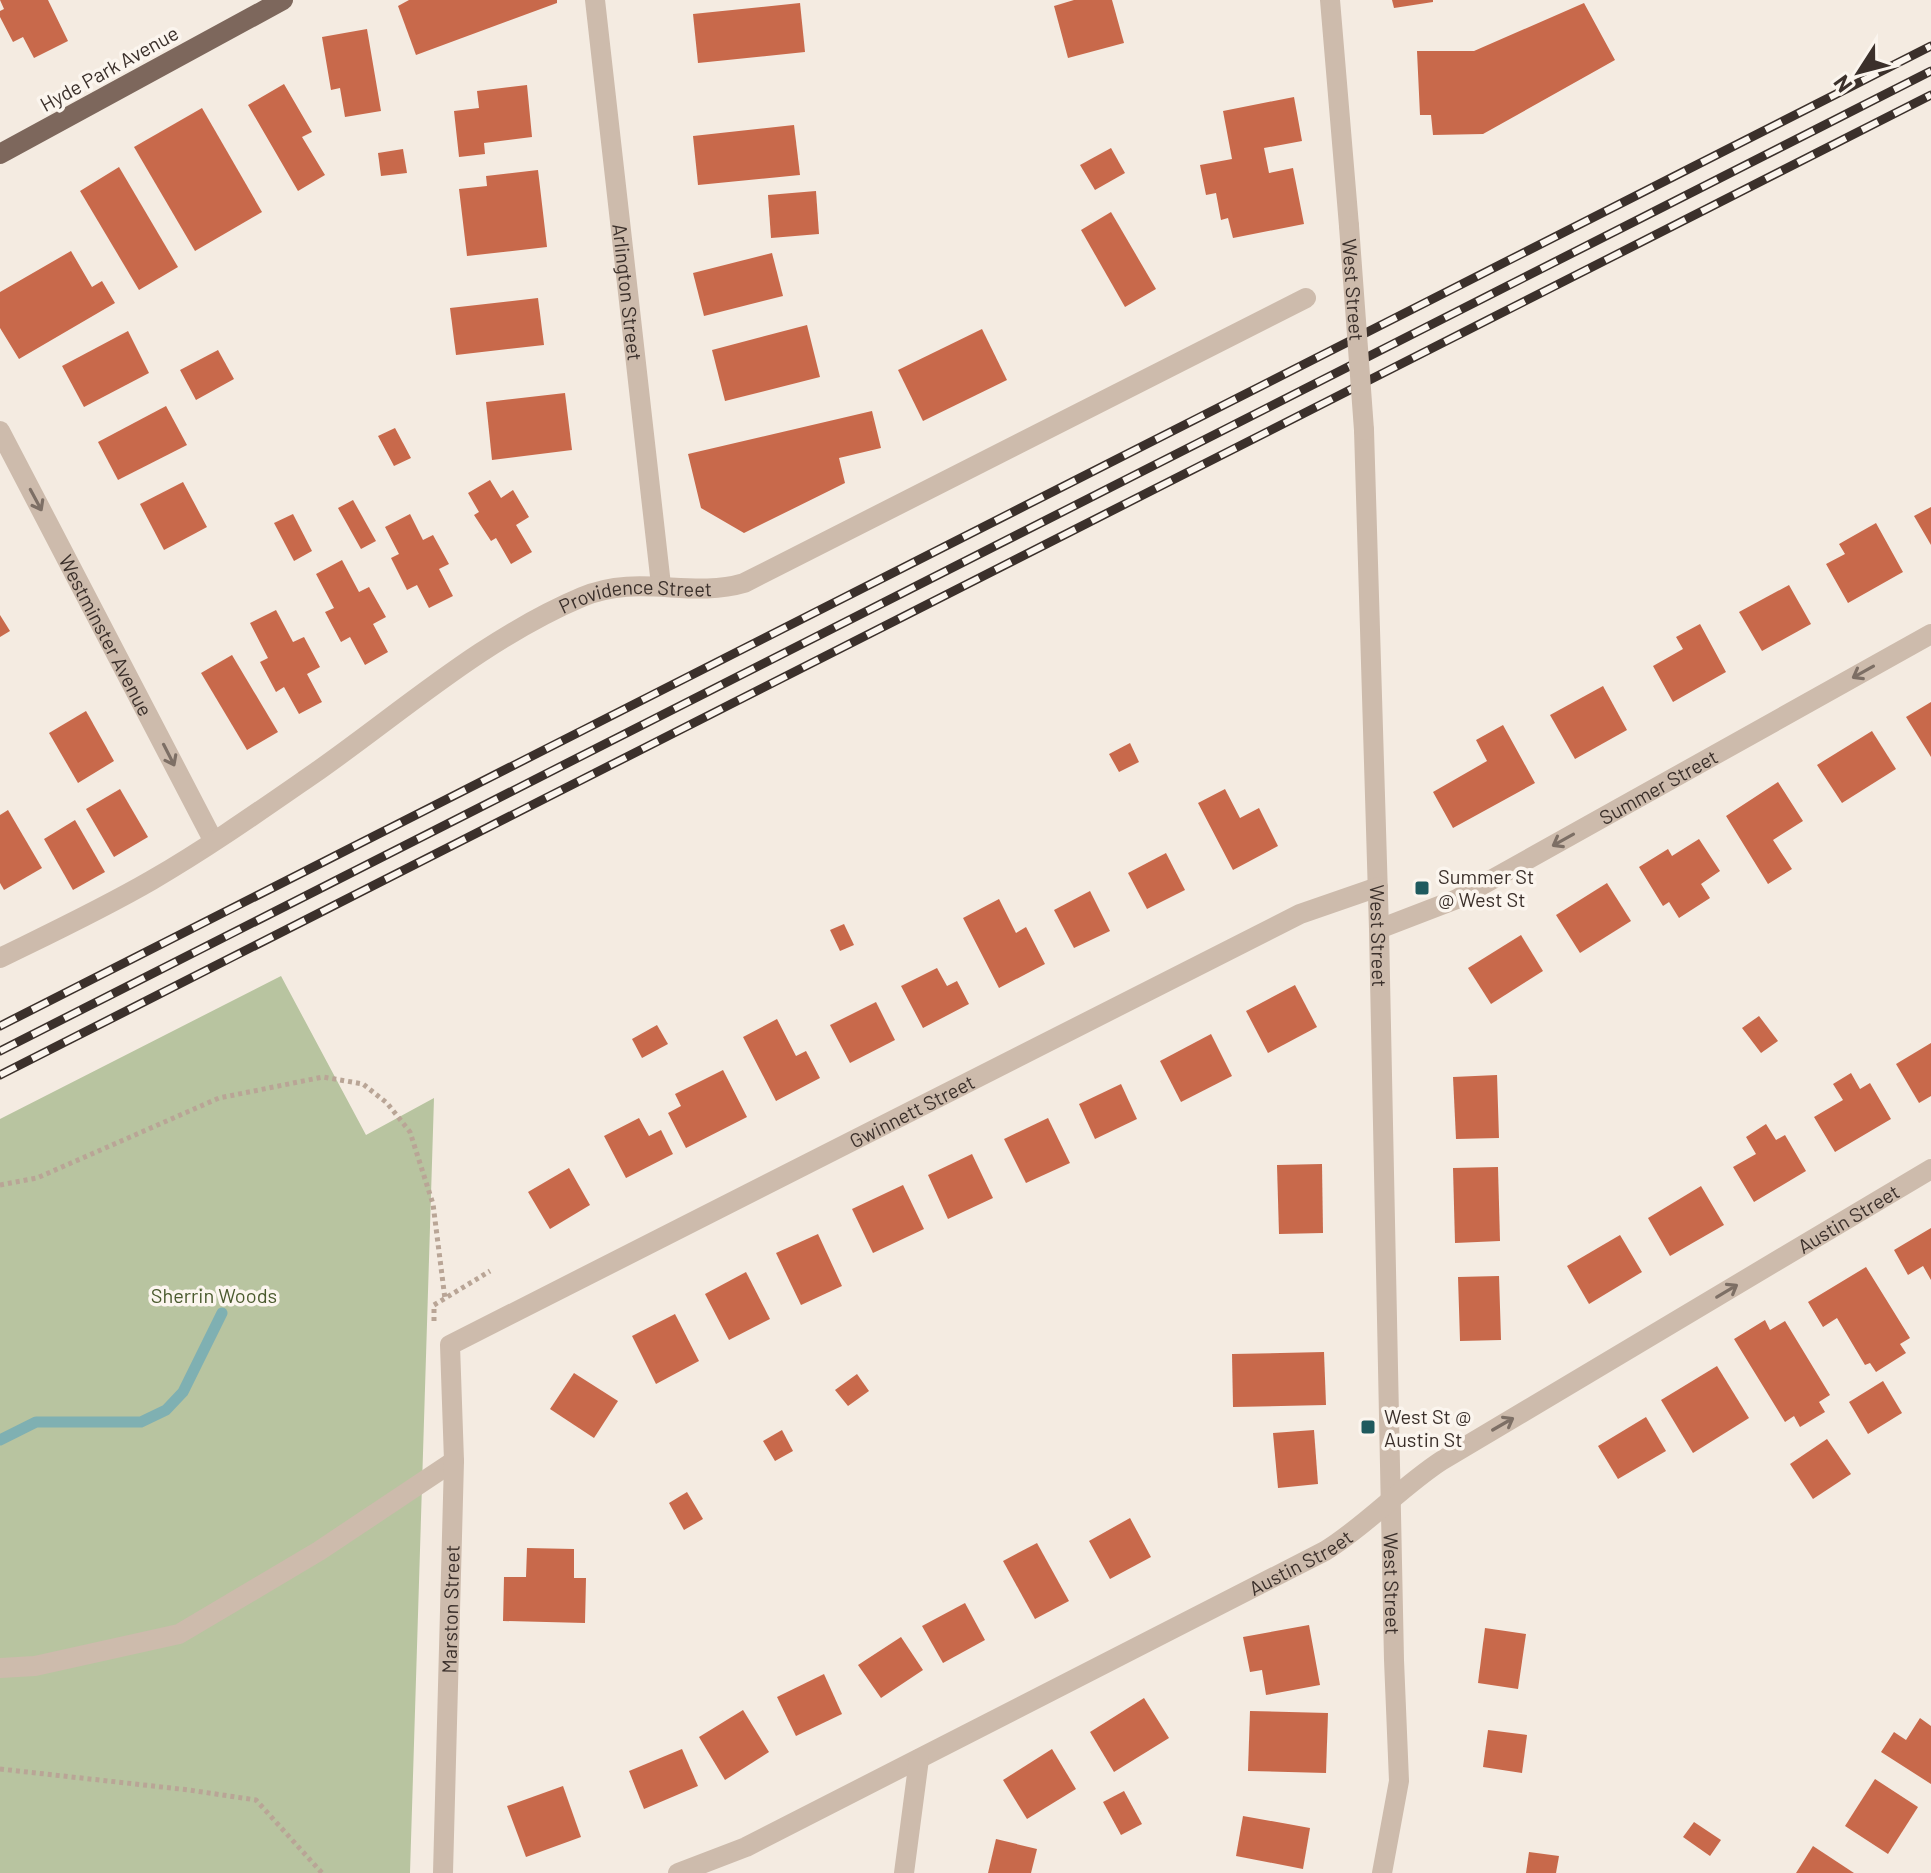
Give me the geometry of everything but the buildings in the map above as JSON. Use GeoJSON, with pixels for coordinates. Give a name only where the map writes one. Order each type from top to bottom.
{"type":"FeatureCollection","features":[{"type":"Feature","properties":{"kind":"main road","name":"Hyde Park Avenue"},"geometry":{"type":"LineString","coordinates":[[0,154],[283,0]]}},
{"type":"Feature","properties":{"kind":"street","name":"Arlington Street"},"geometry":{"type":"LineString","coordinates":[[595,0],[661,585]]}},
{"type":"Feature","properties":{"kind":"street","name":"West Street"},"geometry":{"type":"LineString","coordinates":[[1330,0],[1364,430],[1378,887],[1399,1781],[1382,1873]]}},
{"type":"Feature","properties":{"kind":"street","name":"Providence Street"},"geometry":{"type":"LineString","coordinates":[[0,958],[122,897],[213,840],[320,769],[462,666],[558,608],[610,588],[634,584],[709,589],[729,587],[763,574],[1306,298]]}},
{"type":"Feature","properties":{"kind":"street","name":"Westminster Avenue"},"geometry":{"type":"LineString","coordinates":[[0,431],[213,840]]}},
{"type":"Feature","properties":{"kind":"street","name":"Summer Street"},"geometry":{"type":"LineString","coordinates":[[1379,929],[1457,899],[1931,634]]}},
{"type":"Feature","properties":{"kind":"street","name":"Gwinnett Street"},"geometry":{"type":"LineString","coordinates":[[450,1345],[1300,914],[1378,887]]}},
{"type":"Feature","properties":{"kind":"street","name":"Austin Street"},"geometry":{"type":"LineString","coordinates":[[678,1873],[746,1847],[1325,1551],[1348,1537],[1416,1477],[1441,1461],[1931,1169]]}},
{"type":"Feature","properties":{"kind":"street","name":"Marston Street"},"geometry":{"type":"LineString","coordinates":[[443,1873],[454,1461],[450,1345]]}},
{"type":"Feature","properties":{"kind":"street"},"geometry":{"type":"LineString","coordinates":[[0,1668],[35,1666],[179,1634],[319,1551],[454,1461]]}},
{"type":"Feature","properties":{"kind":"street"},"geometry":{"type":"LineString","coordinates":[[904,1873],[919,1759]]}},
{"type":"Feature","properties":{"kind":"path"},"geometry":{"type":"LineString","coordinates":[[0,1185],[37,1178],[219,1098],[323,1077],[363,1084],[387,1103],[410,1132],[433,1204],[445,1299]]}},
{"type":"Feature","properties":{"kind":"path"},"geometry":{"type":"LineString","coordinates":[[0,1769],[256,1800],[322,1873]]}},
{"type":"Feature","properties":{"kind":"green space","name":"Sherrin Woods"},"geometry":{"type":"Polygon","coordinates":[[[281,976],[366,1135],[434,1098],[410,1873],[0,1873],[0,1119],[281,976]]]}},
{"type":"Feature","properties":{"kind":"waterway"},"geometry":{"type":"LineString","coordinates":[[0,1440],[36,1422],[141,1422],[166,1410],[183,1392],[222,1313]]}},
{"type":"Feature","properties":{"kind":"railway"},"geometry":{"type":"LineString","coordinates":[[0,1026],[1931,46]]}},
{"type":"Feature","properties":{"kind":"railway"},"geometry":{"type":"LineString","coordinates":[[0,1051],[1931,71]]}},
{"type":"Feature","properties":{"kind":"railway"},"geometry":{"type":"LineString","coordinates":[[0,1075],[1931,95]]}},
{"type":"Feature","properties":{"kind":"place","name":"Summer St @ West St"},"geometry":{"type":"Point","coordinates":[1422,888]}},
{"type":"Feature","properties":{"kind":"place","name":"West St @ Austin St"},"geometry":{"type":"Point","coordinates":[1368,1427]}}]}
